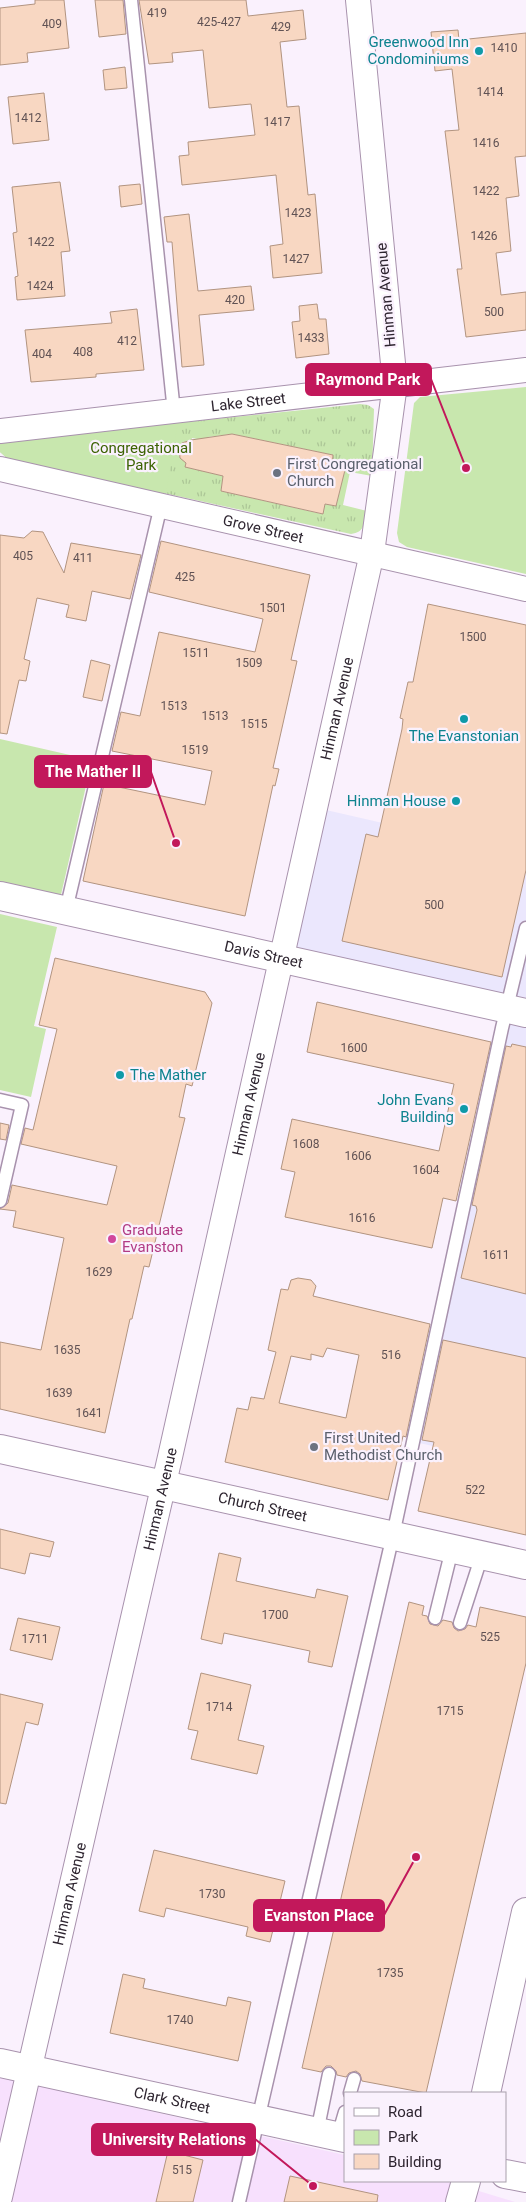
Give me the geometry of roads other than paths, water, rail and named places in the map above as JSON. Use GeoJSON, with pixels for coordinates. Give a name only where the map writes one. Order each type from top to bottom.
{"type":"FeatureCollection","features":[{"type":"Feature","properties":{"kind":"street","name":"Hinman Avenue"},"geometry":{"type":"LineString","coordinates":[[0,2197],[282,959],[372,553],[395,384],[358,0]]}},
{"type":"Feature","properties":{"kind":"street","name":"Lake Street"},"geometry":{"type":"LineString","coordinates":[[0,431],[526,370]]}},
{"type":"Feature","properties":{"kind":"street","name":"Grove Street"},"geometry":{"type":"LineString","coordinates":[[0,469],[526,589]]}},
{"type":"Feature","properties":{"kind":"street","name":"Davis Street"},"geometry":{"type":"LineString","coordinates":[[0,896],[516,1011]]}},
{"type":"Feature","properties":{"kind":"street","name":"Church Street"},"geometry":{"type":"LineString","coordinates":[[0,1449],[526,1565]]}},
{"type":"Feature","properties":{"kind":"street"},"geometry":{"type":"LineString","coordinates":[[486,2092],[526,1912]]}},
{"type":"Feature","properties":{"kind":"street","name":"Clark Street"},"geometry":{"type":"LineString","coordinates":[[0,2063],[258,2118],[336,2129]]}},
{"type":"Feature","properties":{"kind":"street"},"geometry":{"type":"LineString","coordinates":[[506,2174],[526,2178]]}},
{"type":"Feature","properties":{"kind":"street"},"geometry":{"type":"LineString","coordinates":[[460,2202],[466,2182]]}},
{"type":"Feature","properties":{"kind":"lane"},"geometry":{"type":"LineString","coordinates":[[131,0],[174,412]]}},
{"type":"Feature","properties":{"kind":"lane"},"geometry":{"type":"LineString","coordinates":[[66,910],[160,505]]}},
{"type":"Feature","properties":{"kind":"lane"},"geometry":{"type":"LineString","coordinates":[[240,2202],[393,1535],[516,1011],[526,928]]}},
{"type":"Feature","properties":{"kind":"lane"},"geometry":{"type":"LineString","coordinates":[[0,1100],[22,1105],[0,1202]]}},
{"type":"Feature","properties":{"kind":"lane"},"geometry":{"type":"LineString","coordinates":[[435,1618],[452,1549]]}},
{"type":"Feature","properties":{"kind":"lane"},"geometry":{"type":"LineString","coordinates":[[460,1623],[482,1555]]}},
{"type":"Feature","properties":{"kind":"lane"},"geometry":{"type":"LineString","coordinates":[[329,2074],[336,2129]]}},
{"type":"Feature","properties":{"kind":"lane"},"geometry":{"type":"LineString","coordinates":[[350,2092],[354,2079]]}},
{"type":"Feature","properties":{"kind":"place","name":"Greenwood Inn Condominiums"},"geometry":{"type":"Point","coordinates":[479,51]}},
{"type":"Feature","properties":{"kind":"place","name":"Raymond Park"},"geometry":{"type":"Point","coordinates":[466,468]}},
{"type":"Feature","properties":{"kind":"place","name":"First Congregational Church"},"geometry":{"type":"Point","coordinates":[277,473]}},
{"type":"Feature","properties":{"kind":"place","name":"The Evanstonian"},"geometry":{"type":"Point","coordinates":[464,719]}},
{"type":"Feature","properties":{"kind":"place","name":"Hinman House"},"geometry":{"type":"Point","coordinates":[456,801]}},
{"type":"Feature","properties":{"kind":"place","name":"The Mather II"},"geometry":{"type":"Point","coordinates":[176,843]}},
{"type":"Feature","properties":{"kind":"place","name":"The Mather"},"geometry":{"type":"Point","coordinates":[120,1075]}},
{"type":"Feature","properties":{"kind":"place","name":"John Evans Building"},"geometry":{"type":"Point","coordinates":[464,1109]}},
{"type":"Feature","properties":{"kind":"place","name":"Graduate Evanston"},"geometry":{"type":"Point","coordinates":[112,1239]}},
{"type":"Feature","properties":{"kind":"place","name":"First United Methodist Church"},"geometry":{"type":"Point","coordinates":[314,1447]}},
{"type":"Feature","properties":{"kind":"place","name":"Evanston Place"},"geometry":{"type":"Point","coordinates":[416,1857]}},
{"type":"Feature","properties":{"kind":"place","name":"University Relations"},"geometry":{"type":"Point","coordinates":[313,2186]}},
{"type":"Feature","properties":{"kind":"park label","name":"Congregational Park"},"geometry":{"type":"Point","coordinates":[141,456]}}]}
